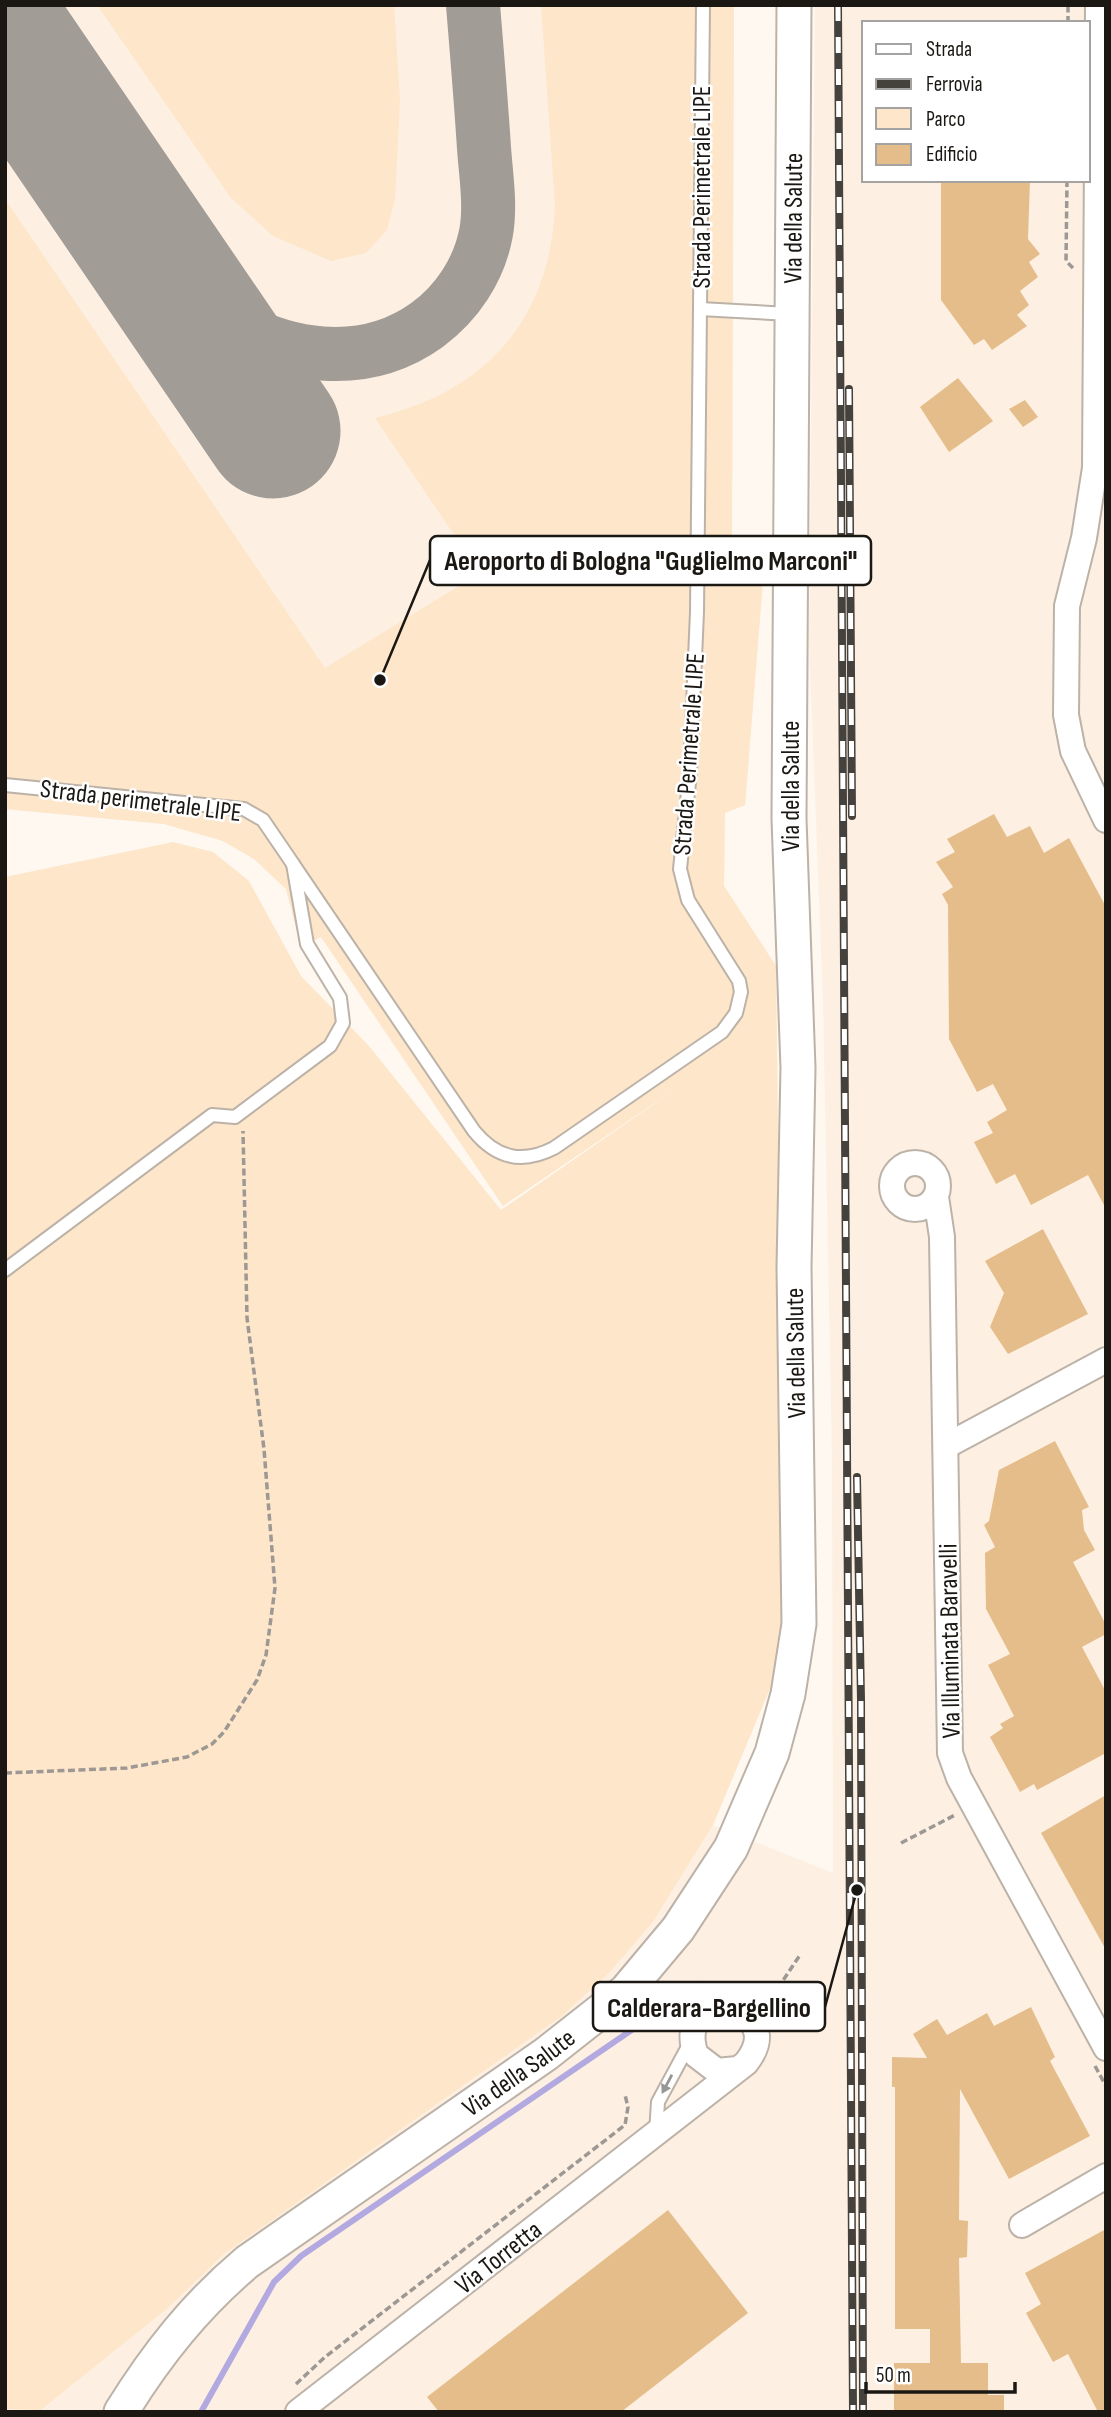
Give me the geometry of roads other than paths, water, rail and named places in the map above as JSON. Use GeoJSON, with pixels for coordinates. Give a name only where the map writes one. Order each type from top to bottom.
{"type":"FeatureCollection","features":[{"type":"Feature","properties":{"kind":"street","name":"Via della Salute"},"geometry":{"type":"LineString","coordinates":[[121,2412],[172,2336],[237,2271],[546,2054],[626,1991],[678,1929],[716,1875],[751,1808],[772,1753],[788,1695],[799,1624],[794,1267],[798,1068],[789,820],[794,5]]}},
{"type":"Feature","properties":{"kind":"street"},"geometry":{"type":"LineString","coordinates":[[1098,5],[1101,468],[1066,606],[1066,715],[1073,751],[1106,820]]}},
{"type":"Feature","properties":{"kind":"street","name":"Via Illuminata Baravelli"},"geometry":{"type":"LineString","coordinates":[[936,1197],[943,1237],[943,1408],[946,1446],[950,1753],[959,1778],[1106,2048]]}},
{"type":"Feature","properties":{"kind":"street"},"geometry":{"type":"LineString","coordinates":[[946,1446],[1106,1360]]}},
{"type":"Feature","properties":{"kind":"street","name":"Via Torretta"},"geometry":{"type":"LineString","coordinates":[[298,2412],[697,2103],[746,2063],[756,2046],[753,2025],[738,2011],[718,2008],[701,2018],[693,2037]]}},
{"type":"Feature","properties":{"kind":"street"},"geometry":{"type":"LineString","coordinates":[[693,2037],[693,2046],[702,2062],[702,2082],[697,2103]]}},
{"type":"Feature","properties":{"kind":"street"},"geometry":{"type":"LineString","coordinates":[[702,2062],[717,2071],[737,2069]]}},
{"type":"Feature","properties":{"kind":"street"},"geometry":{"type":"LineString","coordinates":[[1022,2225],[1106,2176]]}},
{"type":"Feature","properties":{"kind":"lane","name":"Strada Perimetrale LIPE"},"geometry":{"type":"LineString","coordinates":[[293,863],[474,1131],[484,1143],[505,1156],[529,1158],[554,1148],[712,1040],[731,1022],[740,1002],[739,981],[688,900],[680,869],[690,773],[697,612],[703,5]]}},
{"type":"Feature","properties":{"kind":"lane"},"geometry":{"type":"LineString","coordinates":[[700,309],[792,314]]}},
{"type":"Feature","properties":{"kind":"lane","name":"Strada perimetrale LIPE"},"geometry":{"type":"LineString","coordinates":[[5,785],[244,809],[263,820],[293,863]]}},
{"type":"Feature","properties":{"kind":"lane"},"geometry":{"type":"LineString","coordinates":[[5,1270],[212,1115],[235,1117],[330,1046],[343,1023],[340,998],[307,944],[293,863]]}},
{"type":"Feature","properties":{"kind":"lane"},"geometry":{"type":"LineString","coordinates":[[657,2134],[658,2102],[693,2037]]}},
{"type":"Feature","properties":{"kind":"waterway"},"geometry":{"type":"LineString","coordinates":[[201,2412],[274,2282],[301,2256],[699,1984]]}},
{"type":"Feature","properties":{"kind":"railway"},"geometry":{"type":"LineString","coordinates":[[838,5],[853,2412]]}},
{"type":"Feature","properties":{"kind":"railway"},"geometry":{"type":"LineString","coordinates":[[849,389],[852,816]]}},
{"type":"Feature","properties":{"kind":"railway"},"geometry":{"type":"LineString","coordinates":[[857,1477],[861,1700],[863,2412]]}},
{"type":"Feature","properties":{"kind":"place","name":"Aeroporto di Bologna \"Guglielmo Marconi\""},"geometry":{"type":"Point","coordinates":[380,680]}},
{"type":"Feature","properties":{"kind":"place","name":"Calderara-Bargellino"},"geometry":{"type":"Point","coordinates":[857,1890]}}]}
